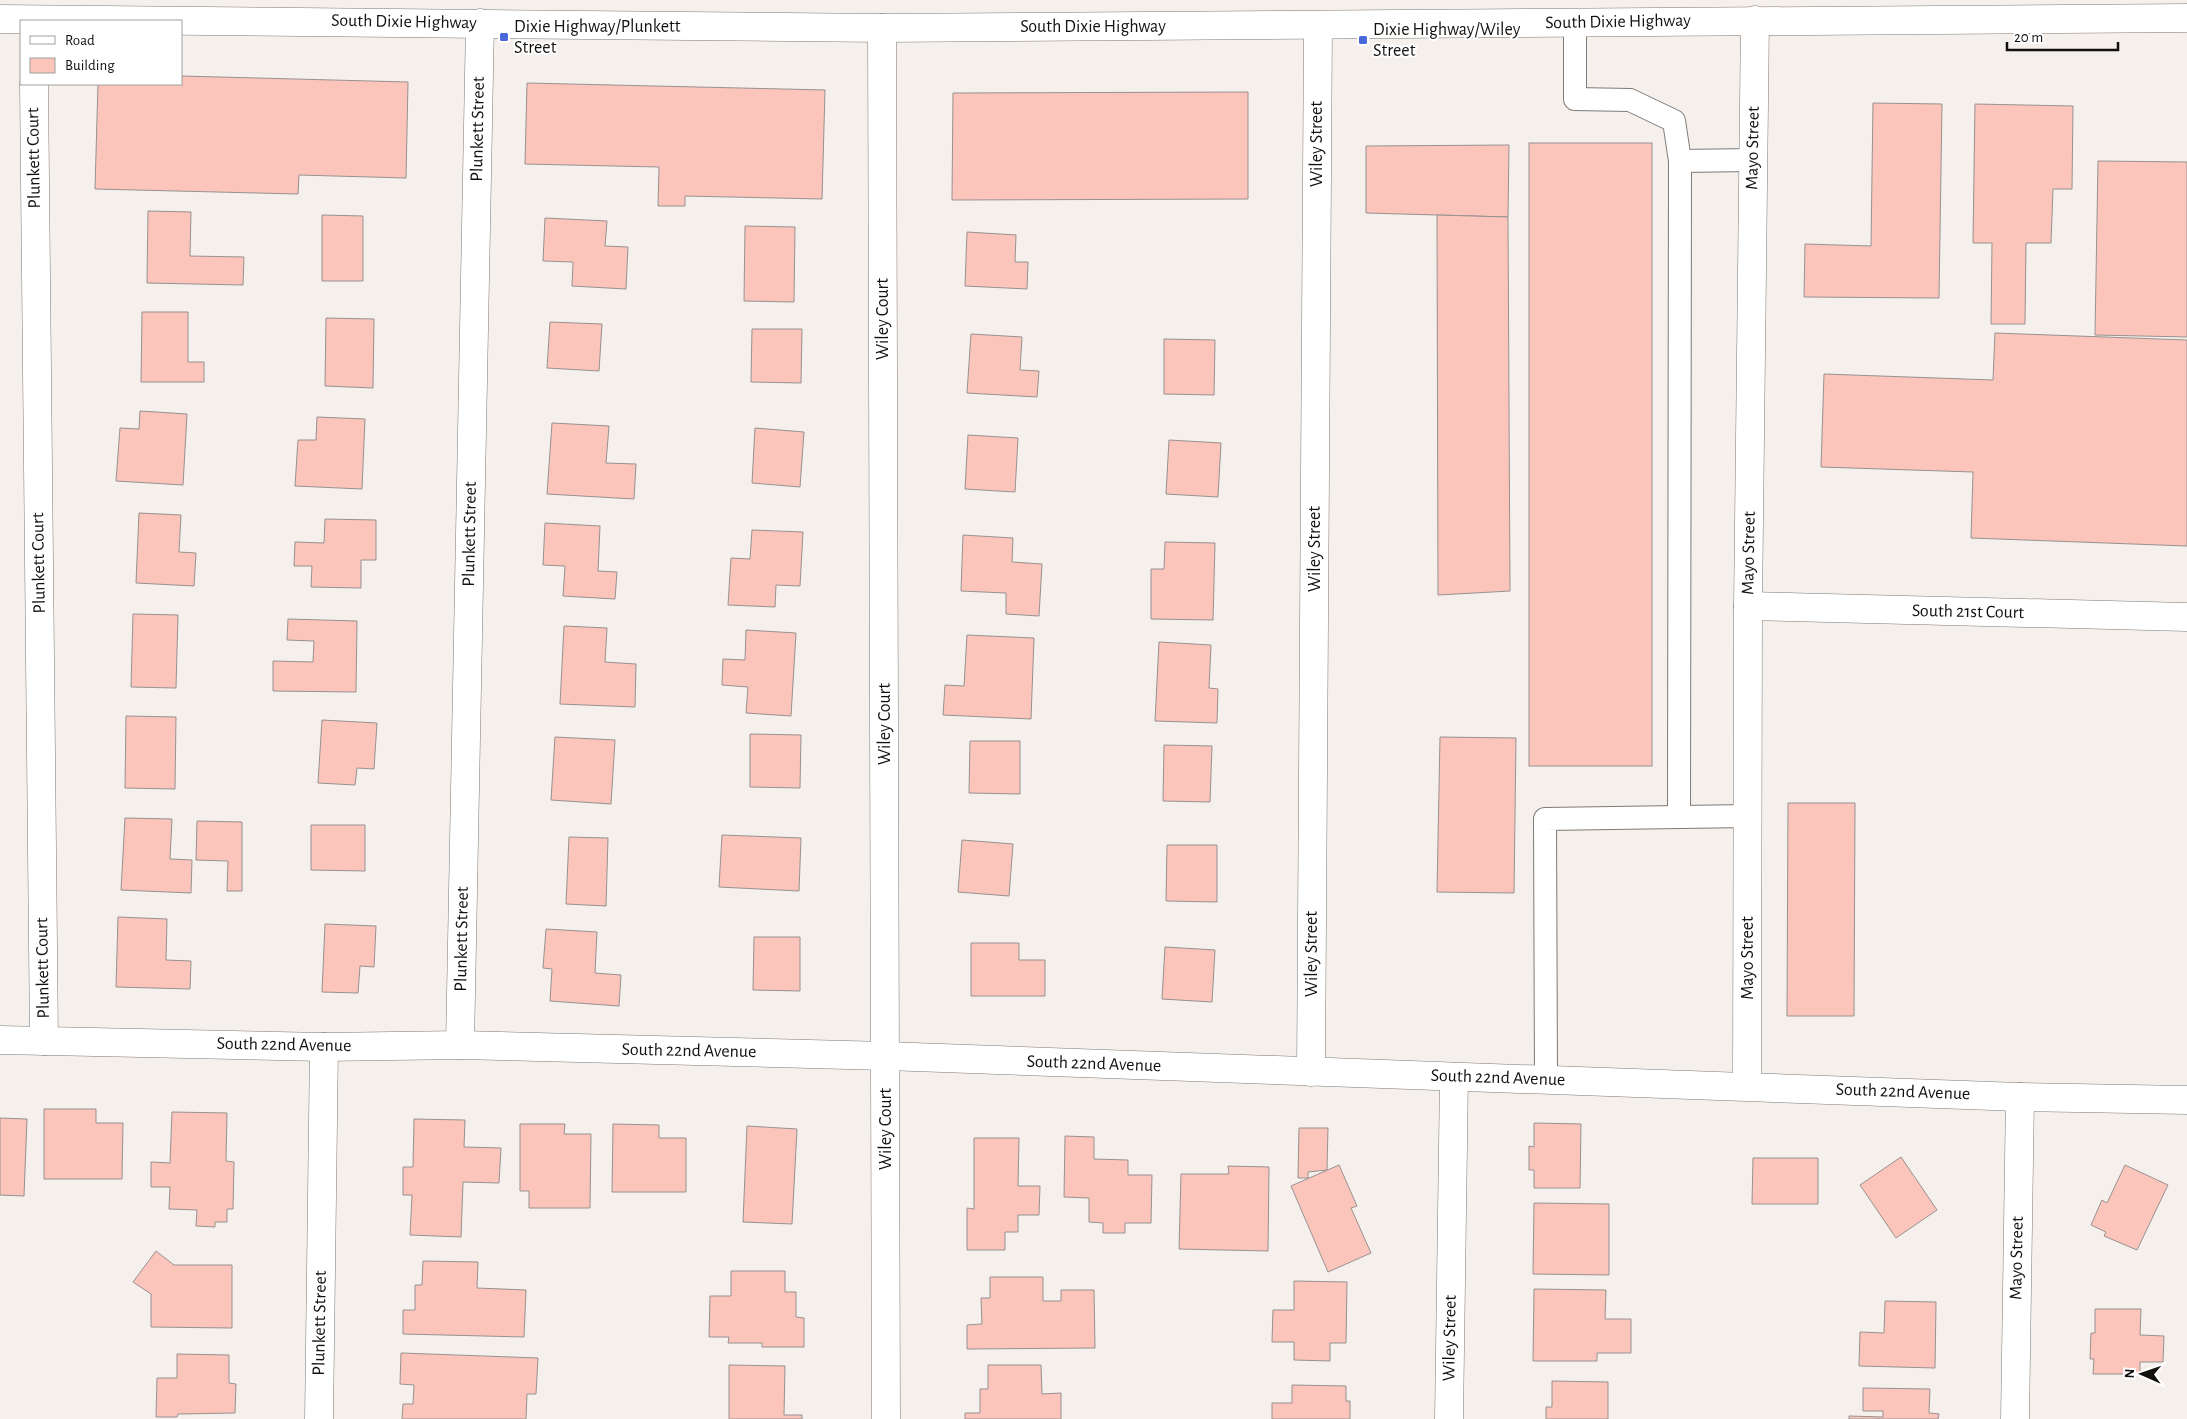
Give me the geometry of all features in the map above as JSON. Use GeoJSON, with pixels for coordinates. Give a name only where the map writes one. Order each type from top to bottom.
{"type":"FeatureCollection","features":[{"type":"Feature","properties":{"kind":"street","name":"South Dixie Highway"},"geometry":{"type":"LineString","coordinates":[[182,21],[882,28],[2187,18]]}},
{"type":"Feature","properties":{"kind":"street","name":"South Dixie Highway"},"geometry":{"type":"LineString","coordinates":[[0,19],[33,20]]}},
{"type":"Feature","properties":{"kind":"street","name":"Mayo Street"},"geometry":{"type":"LineString","coordinates":[[1747,1086],[1748,606],[1755,20]]}},
{"type":"Feature","properties":{"kind":"street","name":"Plunkett Street"},"geometry":{"type":"LineString","coordinates":[[460,1045],[480,23]]}},
{"type":"Feature","properties":{"kind":"street","name":"Wiley Street"},"geometry":{"type":"LineString","coordinates":[[1311,1072],[1318,25]]}},
{"type":"Feature","properties":{"kind":"street","name":"Wiley Court"},"geometry":{"type":"LineString","coordinates":[[882,28],[886,1419]]}},
{"type":"Feature","properties":{"kind":"street","name":"Plunkett Court"},"geometry":{"type":"LineString","coordinates":[[34,85],[44,1041]]}},
{"type":"Feature","properties":{"kind":"street","name":"South 21st Court"},"geometry":{"type":"LineString","coordinates":[[1748,606],[2187,617]]}},
{"type":"Feature","properties":{"kind":"street","name":"South 22nd Avenue"},"geometry":{"type":"LineString","coordinates":[[0,1040],[324,1047],[460,1045],[886,1056],[2020,1097],[2187,1100]]}},
{"type":"Feature","properties":{"kind":"street","name":"Plunkett Street"},"geometry":{"type":"LineString","coordinates":[[319,1419],[324,1047]]}},
{"type":"Feature","properties":{"kind":"street","name":"Wiley Street"},"geometry":{"type":"LineString","coordinates":[[1449,1419],[1454,1077]]}},
{"type":"Feature","properties":{"kind":"street","name":"Mayo Street"},"geometry":{"type":"LineString","coordinates":[[2015,1419],[2020,1097]]}},
{"type":"Feature","properties":{"kind":"lane"},"geometry":{"type":"LineString","coordinates":[[1574,22],[1575,99],[1630,100],[1674,121],[1680,161],[1679,816]]}},
{"type":"Feature","properties":{"kind":"lane"},"geometry":{"type":"LineString","coordinates":[[1680,161],[1753,160]]}},
{"type":"Feature","properties":{"kind":"lane"},"geometry":{"type":"LineString","coordinates":[[1546,1079],[1546,819],[1748,816]]}},
{"type":"Feature","properties":{"kind":"building"},"geometry":{"type":"Polygon","coordinates":[[[182,76],[408,82],[406,178],[299,175],[298,194],[95,189],[98,85],[182,85],[182,76]]]}},
{"type":"Feature","properties":{"kind":"building"},"geometry":{"type":"Polygon","coordinates":[[[527,83],[825,90],[822,199],[685,196],[685,206],[658,206],[659,167],[525,164],[527,83]]]}},
{"type":"Feature","properties":{"kind":"building"},"geometry":{"type":"Polygon","coordinates":[[[1248,92],[1248,199],[952,200],[953,93],[1248,92]]]}},
{"type":"Feature","properties":{"kind":"building"},"geometry":{"type":"Polygon","coordinates":[[[1873,103],[1942,104],[1939,298],[1804,297],[1805,244],[1871,246],[1873,103]]]}},
{"type":"Feature","properties":{"kind":"building"},"geometry":{"type":"Polygon","coordinates":[[[1975,104],[2073,106],[2072,189],[2053,189],[2051,243],[2026,243],[2025,324],[1991,324],[1992,243],[1973,243],[1975,104]]]}},
{"type":"Feature","properties":{"kind":"building"},"geometry":{"type":"Polygon","coordinates":[[[1529,143],[1652,143],[1652,766],[1529,766],[1529,143]]]}},
{"type":"Feature","properties":{"kind":"building"},"geometry":{"type":"Polygon","coordinates":[[[1509,145],[1508,217],[1366,213],[1366,146],[1509,145]]]}},
{"type":"Feature","properties":{"kind":"building"},"geometry":{"type":"Polygon","coordinates":[[[2098,161],[2187,162],[2187,337],[2095,335],[2098,161]]]}},
{"type":"Feature","properties":{"kind":"building"},"geometry":{"type":"Polygon","coordinates":[[[148,211],[191,212],[190,256],[244,257],[243,285],[147,283],[148,211]]]}},
{"type":"Feature","properties":{"kind":"building"},"geometry":{"type":"Polygon","coordinates":[[[322,215],[363,216],[363,281],[322,281],[322,215]]]}},
{"type":"Feature","properties":{"kind":"building"},"geometry":{"type":"Polygon","coordinates":[[[1437,215],[1508,217],[1510,591],[1438,595],[1437,215]]]}},
{"type":"Feature","properties":{"kind":"building"},"geometry":{"type":"Polygon","coordinates":[[[545,218],[607,221],[605,246],[628,247],[626,289],[572,286],[573,262],[543,261],[545,218]]]}},
{"type":"Feature","properties":{"kind":"building"},"geometry":{"type":"Polygon","coordinates":[[[745,226],[795,227],[794,302],[744,301],[745,226]]]}},
{"type":"Feature","properties":{"kind":"building"},"geometry":{"type":"Polygon","coordinates":[[[967,232],[1016,235],[1015,262],[1028,262],[1027,289],[965,286],[967,232]]]}},
{"type":"Feature","properties":{"kind":"building"},"geometry":{"type":"Polygon","coordinates":[[[142,312],[188,312],[188,362],[204,362],[204,382],[141,382],[142,312]]]}},
{"type":"Feature","properties":{"kind":"building"},"geometry":{"type":"Polygon","coordinates":[[[326,318],[374,319],[373,388],[325,386],[326,318]]]}},
{"type":"Feature","properties":{"kind":"building"},"geometry":{"type":"Polygon","coordinates":[[[550,322],[602,324],[599,371],[547,368],[550,322]]]}},
{"type":"Feature","properties":{"kind":"building"},"geometry":{"type":"Polygon","coordinates":[[[752,329],[802,329],[801,383],[751,382],[752,329]]]}},
{"type":"Feature","properties":{"kind":"building"},"geometry":{"type":"Polygon","coordinates":[[[1995,333],[2187,340],[2187,546],[1971,538],[1973,472],[1821,467],[1824,374],[1993,380],[1995,333]]]}},
{"type":"Feature","properties":{"kind":"building"},"geometry":{"type":"Polygon","coordinates":[[[971,334],[1022,337],[1020,370],[1039,371],[1037,397],[967,393],[971,334]]]}},
{"type":"Feature","properties":{"kind":"building"},"geometry":{"type":"Polygon","coordinates":[[[1164,339],[1215,340],[1214,395],[1164,394],[1164,339]]]}},
{"type":"Feature","properties":{"kind":"building"},"geometry":{"type":"Polygon","coordinates":[[[140,411],[187,414],[183,485],[116,481],[120,428],[139,429],[140,411]]]}},
{"type":"Feature","properties":{"kind":"building"},"geometry":{"type":"Polygon","coordinates":[[[317,417],[365,419],[362,489],[295,486],[298,440],[316,440],[317,417]]]}},
{"type":"Feature","properties":{"kind":"building"},"geometry":{"type":"Polygon","coordinates":[[[552,423],[609,426],[606,463],[636,464],[634,499],[547,494],[552,423]]]}},
{"type":"Feature","properties":{"kind":"building"},"geometry":{"type":"Polygon","coordinates":[[[755,428],[804,432],[800,487],[752,483],[755,428]]]}},
{"type":"Feature","properties":{"kind":"building"},"geometry":{"type":"Polygon","coordinates":[[[968,435],[1018,438],[1015,492],[965,489],[968,435]]]}},
{"type":"Feature","properties":{"kind":"building"},"geometry":{"type":"Polygon","coordinates":[[[1169,440],[1221,443],[1218,497],[1166,494],[1169,440]]]}},
{"type":"Feature","properties":{"kind":"building"},"geometry":{"type":"Polygon","coordinates":[[[139,513],[181,515],[179,552],[196,553],[194,586],[136,583],[139,513]]]}},
{"type":"Feature","properties":{"kind":"building"},"geometry":{"type":"Polygon","coordinates":[[[325,519],[376,520],[376,560],[361,560],[361,588],[311,587],[312,566],[294,566],[295,542],[324,543],[325,519]]]}},
{"type":"Feature","properties":{"kind":"building"},"geometry":{"type":"Polygon","coordinates":[[[545,523],[600,526],[598,571],[617,572],[615,599],[563,596],[565,566],[543,565],[545,523]]]}},
{"type":"Feature","properties":{"kind":"building"},"geometry":{"type":"Polygon","coordinates":[[[752,530],[803,532],[800,586],[776,585],[775,607],[728,605],[731,558],[750,559],[752,530]]]}},
{"type":"Feature","properties":{"kind":"building"},"geometry":{"type":"Polygon","coordinates":[[[963,535],[1013,538],[1012,562],[1042,564],[1039,616],[1006,614],[1006,593],[961,591],[963,535]]]}},
{"type":"Feature","properties":{"kind":"building"},"geometry":{"type":"Polygon","coordinates":[[[1165,542],[1215,543],[1213,620],[1151,619],[1151,569],[1164,569],[1165,542]]]}},
{"type":"Feature","properties":{"kind":"building"},"geometry":{"type":"Polygon","coordinates":[[[133,614],[178,615],[176,688],[131,687],[133,614]]]}},
{"type":"Feature","properties":{"kind":"building"},"geometry":{"type":"Polygon","coordinates":[[[288,619],[357,621],[356,692],[273,691],[273,661],[313,662],[314,641],[287,640],[288,619]]]}},
{"type":"Feature","properties":{"kind":"building"},"geometry":{"type":"Polygon","coordinates":[[[564,626],[607,628],[605,662],[636,664],[635,707],[560,704],[564,626]]]}},
{"type":"Feature","properties":{"kind":"building"},"geometry":{"type":"Polygon","coordinates":[[[746,630],[796,633],[791,716],[746,713],[748,687],[722,685],[723,659],[745,660],[746,630]]]}},
{"type":"Feature","properties":{"kind":"building"},"geometry":{"type":"Polygon","coordinates":[[[967,635],[1034,638],[1031,719],[943,715],[945,685],[964,686],[967,635]]]}},
{"type":"Feature","properties":{"kind":"building"},"geometry":{"type":"Polygon","coordinates":[[[1159,642],[1211,645],[1209,688],[1218,689],[1217,723],[1155,721],[1159,642]]]}},
{"type":"Feature","properties":{"kind":"building"},"geometry":{"type":"Polygon","coordinates":[[[126,716],[176,717],[175,789],[125,788],[126,716]]]}},
{"type":"Feature","properties":{"kind":"building"},"geometry":{"type":"Polygon","coordinates":[[[322,720],[377,723],[374,769],[357,768],[355,785],[318,783],[322,720]]]}},
{"type":"Feature","properties":{"kind":"building"},"geometry":{"type":"Polygon","coordinates":[[[750,734],[801,735],[800,788],[750,787],[750,734]]]}},
{"type":"Feature","properties":{"kind":"building"},"geometry":{"type":"Polygon","coordinates":[[[555,737],[615,740],[611,804],[551,800],[555,737]]]}},
{"type":"Feature","properties":{"kind":"building"},"geometry":{"type":"Polygon","coordinates":[[[1440,737],[1516,738],[1514,893],[1437,892],[1440,737]]]}},
{"type":"Feature","properties":{"kind":"building"},"geometry":{"type":"Polygon","coordinates":[[[970,741],[1020,741],[1020,794],[969,793],[970,741]]]}},
{"type":"Feature","properties":{"kind":"building"},"geometry":{"type":"Polygon","coordinates":[[[1164,745],[1212,746],[1210,802],[1163,801],[1164,745]]]}},
{"type":"Feature","properties":{"kind":"building"},"geometry":{"type":"Polygon","coordinates":[[[1788,803],[1855,803],[1854,1016],[1787,1016],[1788,803]]]}},
{"type":"Feature","properties":{"kind":"building"},"geometry":{"type":"Polygon","coordinates":[[[125,818],[172,819],[170,859],[192,860],[191,893],[121,890],[125,818]]]}},
{"type":"Feature","properties":{"kind":"building"},"geometry":{"type":"Polygon","coordinates":[[[197,821],[242,822],[242,891],[227,891],[228,861],[196,860],[197,821]]]}},
{"type":"Feature","properties":{"kind":"building"},"geometry":{"type":"Polygon","coordinates":[[[311,825],[365,825],[365,871],[311,870],[311,825]]]}},
{"type":"Feature","properties":{"kind":"building"},"geometry":{"type":"Polygon","coordinates":[[[722,835],[801,838],[799,891],[719,887],[722,835]]]}},
{"type":"Feature","properties":{"kind":"building"},"geometry":{"type":"Polygon","coordinates":[[[569,837],[608,838],[606,906],[566,904],[569,837]]]}},
{"type":"Feature","properties":{"kind":"building"},"geometry":{"type":"Polygon","coordinates":[[[962,840],[1013,844],[1009,896],[958,892],[962,840]]]}},
{"type":"Feature","properties":{"kind":"building"},"geometry":{"type":"Polygon","coordinates":[[[1167,845],[1217,845],[1217,902],[1166,901],[1167,845]]]}},
{"type":"Feature","properties":{"kind":"building"},"geometry":{"type":"Polygon","coordinates":[[[118,917],[167,919],[166,960],[191,961],[190,989],[116,987],[118,917]]]}},
{"type":"Feature","properties":{"kind":"building"},"geometry":{"type":"Polygon","coordinates":[[[325,924],[376,926],[374,967],[360,966],[358,993],[322,992],[325,924]]]}},
{"type":"Feature","properties":{"kind":"building"},"geometry":{"type":"Polygon","coordinates":[[[546,929],[597,932],[595,973],[621,975],[619,1006],[550,1001],[552,969],[543,968],[546,929]]]}},
{"type":"Feature","properties":{"kind":"building"},"geometry":{"type":"Polygon","coordinates":[[[754,937],[800,937],[800,991],[753,990],[754,937]]]}},
{"type":"Feature","properties":{"kind":"building"},"geometry":{"type":"Polygon","coordinates":[[[971,943],[1019,943],[1019,960],[1045,960],[1045,996],[971,996],[971,943]]]}},
{"type":"Feature","properties":{"kind":"building"},"geometry":{"type":"Polygon","coordinates":[[[1165,947],[1215,950],[1212,1002],[1162,999],[1165,947]]]}},
{"type":"Feature","properties":{"kind":"building"},"geometry":{"type":"Polygon","coordinates":[[[44,1109],[96,1109],[96,1123],[123,1123],[122,1179],[44,1179],[44,1109]]]}},
{"type":"Feature","properties":{"kind":"building"},"geometry":{"type":"Polygon","coordinates":[[[172,1112],[227,1113],[226,1161],[234,1162],[233,1209],[227,1209],[227,1222],[215,1222],[215,1227],[196,1226],[197,1210],[169,1209],[170,1187],[151,1187],[151,1162],[170,1163],[172,1112]]]}},
{"type":"Feature","properties":{"kind":"building"},"geometry":{"type":"Polygon","coordinates":[[[0,1118],[27,1119],[24,1196],[0,1195],[0,1118]]]}},
{"type":"Feature","properties":{"kind":"building"},"geometry":{"type":"Polygon","coordinates":[[[414,1119],[465,1120],[464,1147],[501,1148],[499,1183],[463,1182],[461,1237],[410,1235],[412,1195],[403,1195],[403,1167],[413,1167],[414,1119]]]}},
{"type":"Feature","properties":{"kind":"building"},"geometry":{"type":"Polygon","coordinates":[[[1534,1123],[1581,1124],[1580,1188],[1534,1188],[1534,1170],[1529,1170],[1529,1146],[1534,1147],[1534,1123]]]}},
{"type":"Feature","properties":{"kind":"building"},"geometry":{"type":"Polygon","coordinates":[[[520,1124],[565,1124],[564,1134],[591,1134],[590,1208],[529,1208],[529,1191],[520,1191],[520,1124]]]}},
{"type":"Feature","properties":{"kind":"building"},"geometry":{"type":"Polygon","coordinates":[[[613,1124],[659,1125],[659,1138],[686,1138],[686,1192],[612,1192],[613,1124]]]}},
{"type":"Feature","properties":{"kind":"building"},"geometry":{"type":"Polygon","coordinates":[[[747,1126],[797,1129],[792,1224],[743,1222],[747,1126]]]}},
{"type":"Feature","properties":{"kind":"building"},"geometry":{"type":"Polygon","coordinates":[[[1299,1128],[1328,1128],[1327,1170],[1308,1172],[1308,1178],[1298,1178],[1299,1128]]]}},
{"type":"Feature","properties":{"kind":"building"},"geometry":{"type":"Polygon","coordinates":[[[1065,1136],[1094,1137],[1094,1159],[1128,1160],[1128,1175],[1152,1175],[1151,1223],[1125,1223],[1125,1233],[1103,1233],[1103,1223],[1089,1222],[1089,1198],[1064,1197],[1065,1136]]]}},
{"type":"Feature","properties":{"kind":"building"},"geometry":{"type":"Polygon","coordinates":[[[974,1138],[1019,1138],[1018,1186],[1040,1186],[1039,1215],[1018,1215],[1018,1232],[1005,1232],[1005,1250],[967,1250],[967,1208],[974,1209],[974,1138]]]}},
{"type":"Feature","properties":{"kind":"building"},"geometry":{"type":"Polygon","coordinates":[[[1901,1157],[1937,1210],[1896,1238],[1860,1185],[1901,1157]]]}},
{"type":"Feature","properties":{"kind":"building"},"geometry":{"type":"Polygon","coordinates":[[[1753,1158],[1818,1158],[1818,1204],[1752,1204],[1753,1158]]]}},
{"type":"Feature","properties":{"kind":"building"},"geometry":{"type":"Polygon","coordinates":[[[1339,1165],[1357,1206],[1351,1208],[1371,1253],[1328,1272],[1291,1186],[1339,1165]]]}},
{"type":"Feature","properties":{"kind":"building"},"geometry":{"type":"Polygon","coordinates":[[[2125,1165],[2168,1185],[2137,1250],[2104,1236],[2106,1232],[2091,1225],[2102,1200],[2107,1203],[2125,1165]]]}},
{"type":"Feature","properties":{"kind":"building"},"geometry":{"type":"Polygon","coordinates":[[[1228,1166],[1269,1167],[1268,1251],[1179,1249],[1181,1174],[1229,1174],[1228,1166]]]}},
{"type":"Feature","properties":{"kind":"building"},"geometry":{"type":"Polygon","coordinates":[[[1534,1203],[1609,1204],[1609,1275],[1533,1274],[1534,1203]]]}},
{"type":"Feature","properties":{"kind":"building"},"geometry":{"type":"Polygon","coordinates":[[[156,1251],[174,1265],[232,1265],[232,1328],[151,1327],[151,1294],[133,1282],[156,1251]]]}},
{"type":"Feature","properties":{"kind":"building"},"geometry":{"type":"Polygon","coordinates":[[[423,1261],[478,1262],[477,1288],[526,1290],[524,1337],[403,1334],[403,1310],[415,1310],[415,1285],[422,1285],[423,1261]]]}},
{"type":"Feature","properties":{"kind":"building"},"geometry":{"type":"Polygon","coordinates":[[[731,1271],[785,1271],[785,1292],[796,1292],[796,1317],[804,1318],[804,1347],[762,1347],[762,1343],[728,1343],[729,1337],[709,1337],[710,1296],[731,1296],[731,1271]]]}},
{"type":"Feature","properties":{"kind":"building"},"geometry":{"type":"Polygon","coordinates":[[[990,1277],[1043,1277],[1043,1301],[1061,1301],[1061,1290],[1094,1290],[1095,1348],[967,1349],[967,1325],[982,1324],[981,1298],[990,1298],[990,1277]]]}},
{"type":"Feature","properties":{"kind":"building"},"geometry":{"type":"Polygon","coordinates":[[[1294,1281],[1347,1282],[1346,1343],[1330,1343],[1330,1361],[1294,1360],[1294,1342],[1272,1342],[1273,1310],[1294,1310],[1294,1281]]]}},
{"type":"Feature","properties":{"kind":"building"},"geometry":{"type":"Polygon","coordinates":[[[1534,1289],[1606,1290],[1605,1319],[1631,1319],[1631,1353],[1597,1353],[1597,1361],[1533,1361],[1534,1289]]]}},
{"type":"Feature","properties":{"kind":"building"},"geometry":{"type":"Polygon","coordinates":[[[1885,1301],[1936,1302],[1935,1368],[1859,1366],[1860,1332],[1884,1333],[1885,1301]]]}},
{"type":"Feature","properties":{"kind":"building"},"geometry":{"type":"Polygon","coordinates":[[[2095,1309],[2141,1309],[2140,1335],[2164,1336],[2163,1362],[2140,1362],[2140,1374],[2093,1374],[2094,1359],[2090,1359],[2091,1333],[2095,1333],[2095,1309]]]}},
{"type":"Feature","properties":{"kind":"building"},"geometry":{"type":"Polygon","coordinates":[[[401,1353],[538,1358],[536,1394],[527,1394],[526,1419],[402,1419],[403,1404],[413,1404],[414,1385],[400,1384],[401,1353]]]}},
{"type":"Feature","properties":{"kind":"building"},"geometry":{"type":"Polygon","coordinates":[[[177,1354],[229,1355],[229,1383],[236,1384],[235,1413],[178,1414],[177,1417],[156,1417],[157,1378],[177,1378],[177,1354]]]}},
{"type":"Feature","properties":{"kind":"building"},"geometry":{"type":"Polygon","coordinates":[[[729,1365],[785,1366],[784,1415],[802,1415],[802,1419],[729,1419],[729,1365]]]}},
{"type":"Feature","properties":{"kind":"building"},"geometry":{"type":"Polygon","coordinates":[[[988,1365],[1041,1365],[1042,1394],[1061,1393],[1061,1419],[965,1419],[965,1413],[980,1413],[980,1389],[988,1389],[988,1365]]]}},
{"type":"Feature","properties":{"kind":"building"},"geometry":{"type":"Polygon","coordinates":[[[1552,1381],[1608,1382],[1608,1419],[1546,1419],[1546,1407],[1552,1407],[1552,1381]]]}},
{"type":"Feature","properties":{"kind":"building"},"geometry":{"type":"Polygon","coordinates":[[[1292,1385],[1346,1386],[1346,1401],[1350,1401],[1350,1419],[1272,1419],[1272,1403],[1292,1403],[1292,1385]]]}},
{"type":"Feature","properties":{"kind":"building"},"geometry":{"type":"Polygon","coordinates":[[[1863,1388],[1930,1389],[1929,1413],[1939,1414],[1938,1419],[1849,1419],[1849,1416],[1883,1417],[1883,1411],[1863,1411],[1863,1388]]]}},
{"type":"Feature","properties":{"kind":"place","name":"Dixie Highway/Plunkett Street"},"geometry":{"type":"Point","coordinates":[504,37]}},
{"type":"Feature","properties":{"kind":"place","name":"Dixie Highway/Wiley Street"},"geometry":{"type":"Point","coordinates":[1363,40]}}]}
